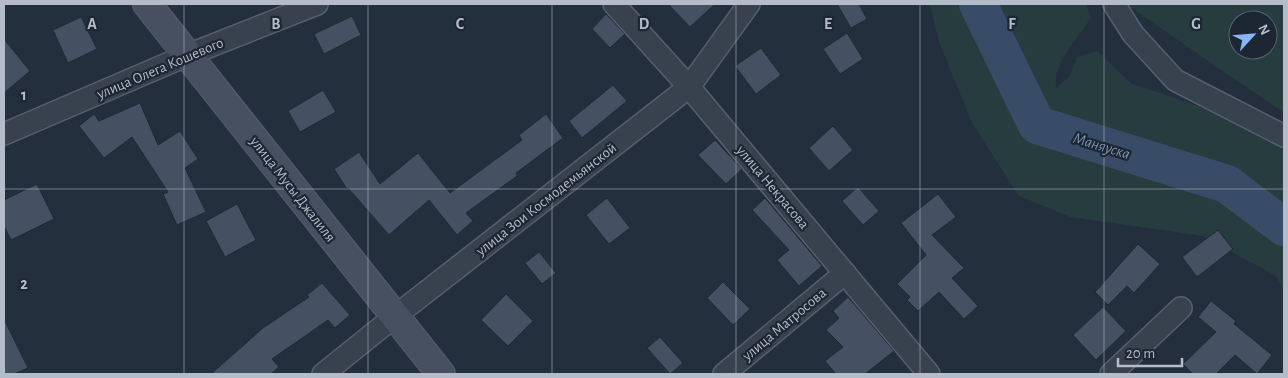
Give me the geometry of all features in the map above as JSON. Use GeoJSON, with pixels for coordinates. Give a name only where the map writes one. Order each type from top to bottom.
{"type":"FeatureCollection","features":[{"type":"Feature","properties":{"kind":"main road","name":"улица Мусы Джалиля"},"geometry":{"type":"LineString","coordinates":[[147,4],[441,374]]}},
{"type":"Feature","properties":{"kind":"street","name":"улица Олега Кошевого"},"geometry":{"type":"LineString","coordinates":[[4,134],[188,55],[318,4]]}},
{"type":"Feature","properties":{"kind":"street","name":"улица Некрасова"},"geometry":{"type":"LineString","coordinates":[[614,4],[689,87],[929,374]]}},
{"type":"Feature","properties":{"kind":"street","name":"улица Зои Космодемьянской"},"geometry":{"type":"LineString","coordinates":[[323,374],[689,87],[749,4]]}},
{"type":"Feature","properties":{"kind":"street"},"geometry":{"type":"LineString","coordinates":[[1114,4],[1133,34],[1174,80],[1284,136]]}},
{"type":"Feature","properties":{"kind":"street","name":"улица Матросова"},"geometry":{"type":"LineString","coordinates":[[724,374],[845,273]]}},
{"type":"Feature","properties":{"kind":"street"},"geometry":{"type":"LineString","coordinates":[[1111,374],[1181,308]]}},
{"type":"Feature","properties":{"kind":"green space"},"geometry":{"type":"Polygon","coordinates":[[[930,4],[1086,4],[1091,17],[1060,65],[1056,76],[1056,88],[1070,76],[1077,57],[1097,51],[1132,84],[1236,120],[1284,146],[1284,290],[1276,276],[1203,236],[1070,217],[1019,196],[972,123],[939,42],[930,4]]]}},
{"type":"Feature","properties":{"kind":"green space"},"geometry":{"type":"Polygon","coordinates":[[[1126,4],[1284,4],[1284,113],[1126,4]]]}},
{"type":"Feature","properties":{"kind":"building"},"geometry":{"type":"Polygon","coordinates":[[[668,4],[715,4],[690,27],[668,4]]]}},
{"type":"Feature","properties":{"kind":"building"},"geometry":{"type":"Polygon","coordinates":[[[837,4],[859,4],[867,19],[851,28],[837,4]]]}},
{"type":"Feature","properties":{"kind":"building"},"geometry":{"type":"Polygon","coordinates":[[[606,14],[625,34],[610,48],[592,29],[606,14]]]}},
{"type":"Feature","properties":{"kind":"building"},"geometry":{"type":"Polygon","coordinates":[[[352,16],[361,35],[324,54],[314,34],[352,16]]]}},
{"type":"Feature","properties":{"kind":"building"},"geometry":{"type":"Polygon","coordinates":[[[81,17],[97,49],[68,63],[53,30],[81,17]]]}},
{"type":"Feature","properties":{"kind":"building"},"geometry":{"type":"Polygon","coordinates":[[[847,33],[863,59],[840,74],[823,49],[847,33]]]}},
{"type":"Feature","properties":{"kind":"building"},"geometry":{"type":"Polygon","coordinates":[[[4,39],[30,71],[4,93],[4,39]]]}},
{"type":"Feature","properties":{"kind":"building"},"geometry":{"type":"Polygon","coordinates":[[[761,48],[781,75],[756,94],[735,66],[761,48]]]}},
{"type":"Feature","properties":{"kind":"building"},"geometry":{"type":"Polygon","coordinates":[[[613,85],[627,101],[582,138],[569,121],[613,85]]]}},
{"type":"Feature","properties":{"kind":"building"},"geometry":{"type":"Polygon","coordinates":[[[323,90],[336,112],[300,132],[288,111],[323,90]]]}},
{"type":"Feature","properties":{"kind":"building"},"geometry":{"type":"Polygon","coordinates":[[[140,103],[158,145],[180,131],[198,159],[185,168],[206,212],[177,225],[163,194],[168,192],[132,137],[104,158],[79,126],[94,114],[99,121],[140,103]]]}},
{"type":"Feature","properties":{"kind":"building"},"geometry":{"type":"Polygon","coordinates":[[[546,114],[563,138],[516,173],[517,176],[466,213],[473,221],[457,235],[429,200],[389,235],[347,189],[334,169],[359,152],[380,184],[418,153],[450,193],[522,140],[519,135],[546,114]]]}},
{"type":"Feature","properties":{"kind":"building"},"geometry":{"type":"Polygon","coordinates":[[[833,126],[853,150],[829,171],[809,148],[833,126]]]}},
{"type":"Feature","properties":{"kind":"building"},"geometry":{"type":"Polygon","coordinates":[[[715,140],[742,169],[726,184],[698,155],[715,140]]]}},
{"type":"Feature","properties":{"kind":"building"},"geometry":{"type":"Polygon","coordinates":[[[37,184],[54,219],[11,240],[4,226],[4,200],[37,184]]]}},
{"type":"Feature","properties":{"kind":"building"},"geometry":{"type":"Polygon","coordinates":[[[858,187],[879,211],[863,225],[842,201],[858,187]]]}},
{"type":"Feature","properties":{"kind":"building"},"geometry":{"type":"Polygon","coordinates":[[[938,194],[956,217],[932,235],[964,268],[952,278],[978,306],[964,319],[939,292],[918,311],[907,300],[910,297],[897,284],[926,255],[901,223],[938,194]]]}},
{"type":"Feature","properties":{"kind":"building"},"geometry":{"type":"Polygon","coordinates":[[[607,198],[630,228],[609,244],[586,215],[607,198]]]}},
{"type":"Feature","properties":{"kind":"building"},"geometry":{"type":"Polygon","coordinates":[[[765,198],[822,266],[799,286],[777,260],[789,250],[752,210],[765,198]]]}},
{"type":"Feature","properties":{"kind":"building"},"geometry":{"type":"Polygon","coordinates":[[[237,204],[256,240],[225,257],[206,221],[237,204]]]}},
{"type":"Feature","properties":{"kind":"building"},"geometry":{"type":"Polygon","coordinates":[[[1218,230],[1233,249],[1197,277],[1182,257],[1218,230]]]}},
{"type":"Feature","properties":{"kind":"building"},"geometry":{"type":"Polygon","coordinates":[[[1138,244],[1160,264],[1134,293],[1127,286],[1108,305],[1095,292],[1138,244]]]}},
{"type":"Feature","properties":{"kind":"building"},"geometry":{"type":"Polygon","coordinates":[[[539,252],[556,273],[542,284],[525,263],[539,252]]]}},
{"type":"Feature","properties":{"kind":"building"},"geometry":{"type":"Polygon","coordinates":[[[723,282],[750,309],[733,325],[707,298],[723,282]]]}},
{"type":"Feature","properties":{"kind":"building"},"geometry":{"type":"Polygon","coordinates":[[[322,283],[350,315],[335,328],[328,320],[272,359],[279,367],[271,374],[211,374],[263,328],[309,297],[307,295],[322,283]]]}},
{"type":"Feature","properties":{"kind":"building"},"geometry":{"type":"Polygon","coordinates":[[[506,294],[533,321],[508,346],[481,320],[506,294]]]}},
{"type":"Feature","properties":{"kind":"building"},"geometry":{"type":"Polygon","coordinates":[[[848,297],[894,351],[865,374],[836,374],[825,361],[843,347],[826,330],[839,318],[833,311],[848,297]]]}},
{"type":"Feature","properties":{"kind":"building"},"geometry":{"type":"Polygon","coordinates":[[[1211,301],[1236,321],[1234,324],[1272,355],[1257,374],[1235,355],[1216,374],[1193,374],[1183,364],[1216,332],[1198,317],[1211,301]]]}},
{"type":"Feature","properties":{"kind":"building"},"geometry":{"type":"Polygon","coordinates":[[[1103,307],[1126,331],[1096,360],[1073,335],[1103,307]]]}},
{"type":"Feature","properties":{"kind":"building"},"geometry":{"type":"Polygon","coordinates":[[[4,319],[28,368],[14,374],[4,374],[4,319]]]}},
{"type":"Feature","properties":{"kind":"building"},"geometry":{"type":"Polygon","coordinates":[[[660,337],[683,363],[670,374],[647,348],[660,337]]]}},
{"type":"Feature","properties":{"kind":"waterway","name":"Маняуска"},"geometry":{"type":"LineString","coordinates":[[978,4],[1037,125],[1227,184],[1284,227]]}}]}
